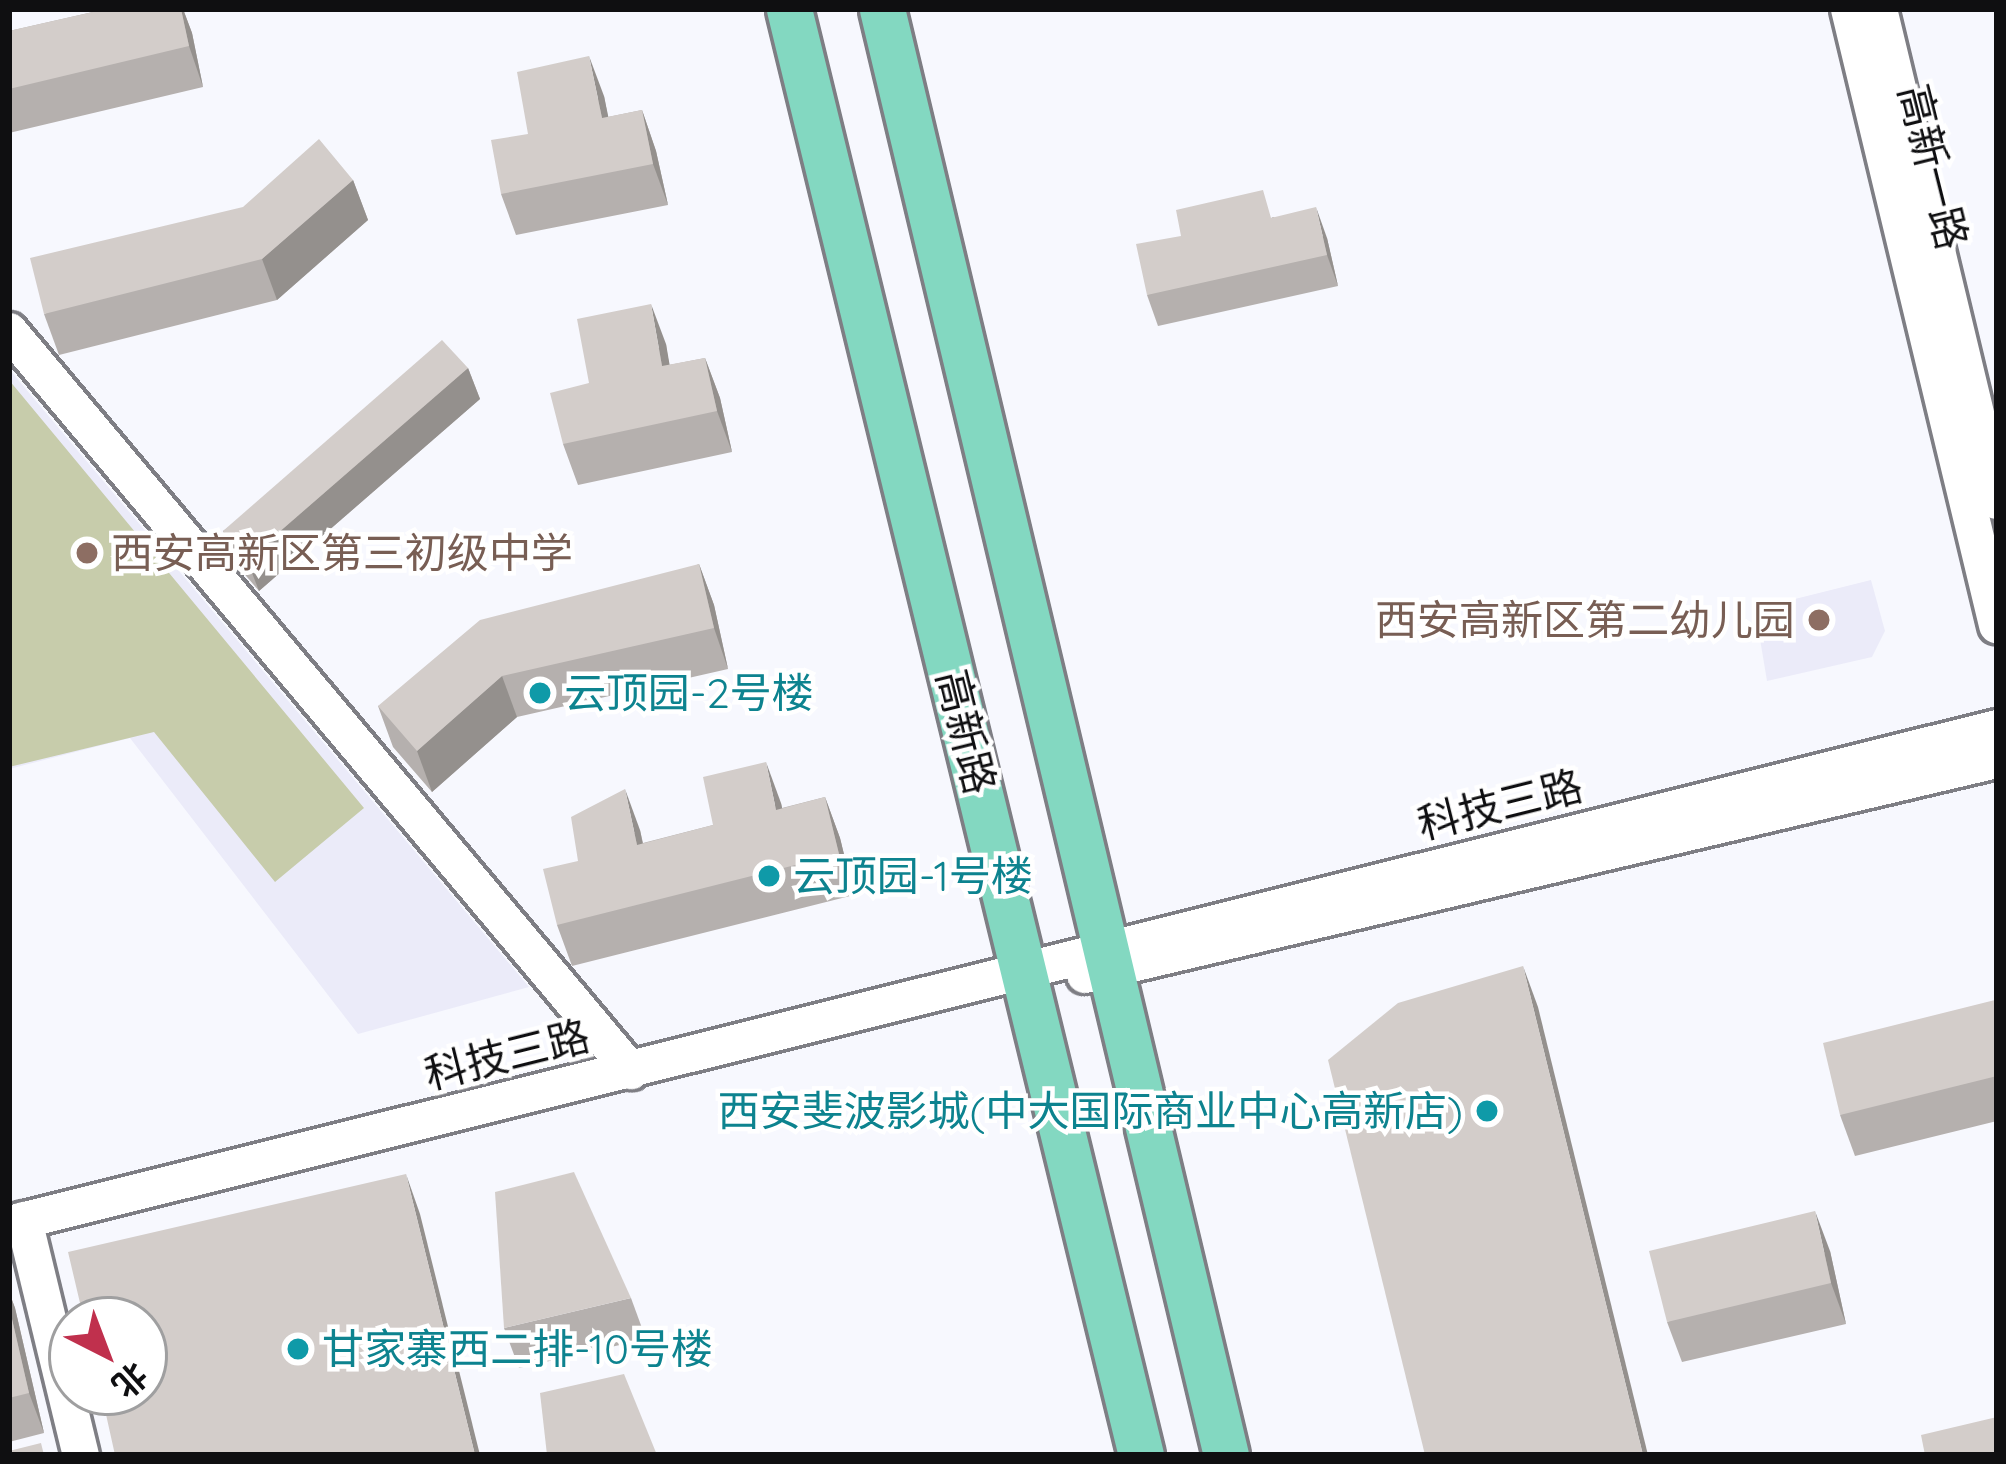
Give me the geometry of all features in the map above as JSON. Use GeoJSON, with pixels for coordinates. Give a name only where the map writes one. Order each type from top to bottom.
{"type":"FeatureCollection","features":[{"type":"Feature","properties":{"kind":"main road","name":"高新路"},"geometry":{"type":"LineString","coordinates":[[789,9],[1141,1455]]}},
{"type":"Feature","properties":{"kind":"main road","name":"高新路"},"geometry":{"type":"LineString","coordinates":[[882,9],[1226,1455]]}},
{"type":"Feature","properties":{"kind":"street","name":"高新一路"},"geometry":{"type":"LineString","coordinates":[[1849,9],[1997,625]]}},
{"type":"Feature","properties":{"kind":"street","name":"高新一路"},"geometry":{"type":"LineString","coordinates":[[1879,9],[1997,501]]}},
{"type":"Feature","properties":{"kind":"street"},"geometry":{"type":"LineString","coordinates":[[9,331],[631,1071]]}},
{"type":"Feature","properties":{"kind":"street","name":"科技三路"},"geometry":{"type":"LineString","coordinates":[[1107,960],[1997,728]]}},
{"type":"Feature","properties":{"kind":"street","name":"科技三路"},"geometry":{"type":"LineString","coordinates":[[16,1222],[1027,977],[1997,760]]}},
{"type":"Feature","properties":{"kind":"street"},"geometry":{"type":"LineString","coordinates":[[16,1222],[81,1455]]}},
{"type":"Feature","properties":{"kind":"shaded area","name":"西安高新区第三初级中学"},"geometry":{"type":"Polygon","coordinates":[[[9,369],[529,987],[358,1034],[130,738],[9,769],[9,369]]]}},
{"type":"Feature","properties":{"kind":"shaded area","name":"西安高新区第二幼儿园"},"geometry":{"type":"Polygon","coordinates":[[[1871,580],[1885,631],[1872,657],[1767,681],[1755,609],[1871,580]]]}},
{"type":"Feature","properties":{"kind":"green space","name":"西安高新区第三初级中学"},"geometry":{"type":"Polygon","coordinates":[[[9,380],[364,808],[275,882],[154,732],[9,767],[9,380]]]}},
{"type":"Feature","properties":{"kind":"building"},"geometry":{"type":"Polygon","coordinates":[[[106,9],[181,9],[189,46],[9,89],[9,31],[106,9]]]}},
{"type":"Feature","properties":{"kind":"building"},"geometry":{"type":"Polygon","coordinates":[[[589,56],[602,118],[642,110],[653,164],[501,194],[491,140],[528,134],[517,72],[589,56]]]}},
{"type":"Feature","properties":{"kind":"building"},"geometry":{"type":"Polygon","coordinates":[[[319,139],[353,180],[262,259],[44,314],[30,258],[243,207],[319,139]]]}},
{"type":"Feature","properties":{"kind":"building"},"geometry":{"type":"Polygon","coordinates":[[[1263,190],[1271,218],[1316,207],[1327,255],[1147,295],[1136,244],[1181,236],[1176,210],[1263,190]]]}},
{"type":"Feature","properties":{"kind":"building"},"geometry":{"type":"Polygon","coordinates":[[[651,304],[662,366],[705,358],[717,411],[563,444],[550,393],[589,383],[577,319],[651,304]]]}},
{"type":"Feature","properties":{"kind":"building"},"geometry":{"type":"Polygon","coordinates":[[[442,340],[468,368],[247,560],[223,531],[442,340]]]}},
{"type":"Feature","properties":{"kind":"building"},"geometry":{"type":"Polygon","coordinates":[[[699,564],[714,628],[502,676],[417,751],[378,706],[480,620],[699,564]]]}},
{"type":"Feature","properties":{"kind":"building"},"geometry":{"type":"Polygon","coordinates":[[[766,762],[776,810],[825,797],[839,854],[557,925],[543,869],[578,861],[571,817],[625,789],[637,845],[713,825],[703,777],[766,762]]]}},
{"type":"Feature","properties":{"kind":"building"},"geometry":{"type":"Polygon","coordinates":[[[1523,966],[1643,1455],[1425,1455],[1328,1060],[1398,1003],[1523,966]]]}},
{"type":"Feature","properties":{"kind":"building"},"geometry":{"type":"Polygon","coordinates":[[[1995,1000],[1997,1076],[1840,1115],[1823,1043],[1995,1000]]]}},
{"type":"Feature","properties":{"kind":"building"},"geometry":{"type":"Polygon","coordinates":[[[574,1172],[631,1298],[504,1328],[495,1192],[574,1172]]]}},
{"type":"Feature","properties":{"kind":"building"},"geometry":{"type":"Polygon","coordinates":[[[406,1174],[475,1455],[115,1455],[106,1416],[168,1416],[168,1296],[78,1296],[68,1252],[406,1174]]]}},
{"type":"Feature","properties":{"kind":"building"},"geometry":{"type":"Polygon","coordinates":[[[1815,1211],[1831,1283],[1667,1322],[1649,1251],[1815,1211]]]}},
{"type":"Feature","properties":{"kind":"building"},"geometry":{"type":"Polygon","coordinates":[[[9,1306],[29,1393],[9,1398],[9,1306]]]}},
{"type":"Feature","properties":{"kind":"building"},"geometry":{"type":"Polygon","coordinates":[[[624,1374],[657,1455],[547,1455],[540,1393],[624,1374]]]}},
{"type":"Feature","properties":{"kind":"building"},"geometry":{"type":"Polygon","coordinates":[[[1997,1417],[1997,1455],[1925,1455],[1921,1435],[1997,1417]]]}},
{"type":"Feature","properties":{"kind":"building"},"geometry":{"type":"Polygon","coordinates":[[[41,1443],[44,1455],[9,1455],[9,1451],[41,1443]]]}},
{"type":"Feature","properties":{"kind":"place","name":"西安高新区第三初级中学"},"geometry":{"type":"Point","coordinates":[87,553]}},
{"type":"Feature","properties":{"kind":"place","name":"西安高新区第二幼儿园"},"geometry":{"type":"Point","coordinates":[1819,620]}},
{"type":"Feature","properties":{"kind":"place","name":"云顶园-2号楼"},"geometry":{"type":"Point","coordinates":[540,693]}},
{"type":"Feature","properties":{"kind":"place","name":"云顶园-1号楼"},"geometry":{"type":"Point","coordinates":[769,876]}},
{"type":"Feature","properties":{"kind":"place","name":"西安斐波影城(中大国际商业中心高新店)"},"geometry":{"type":"Point","coordinates":[1487,1111]}},
{"type":"Feature","properties":{"kind":"place","name":"甘家寨西二排-10号楼"},"geometry":{"type":"Point","coordinates":[298,1349]}}]}
